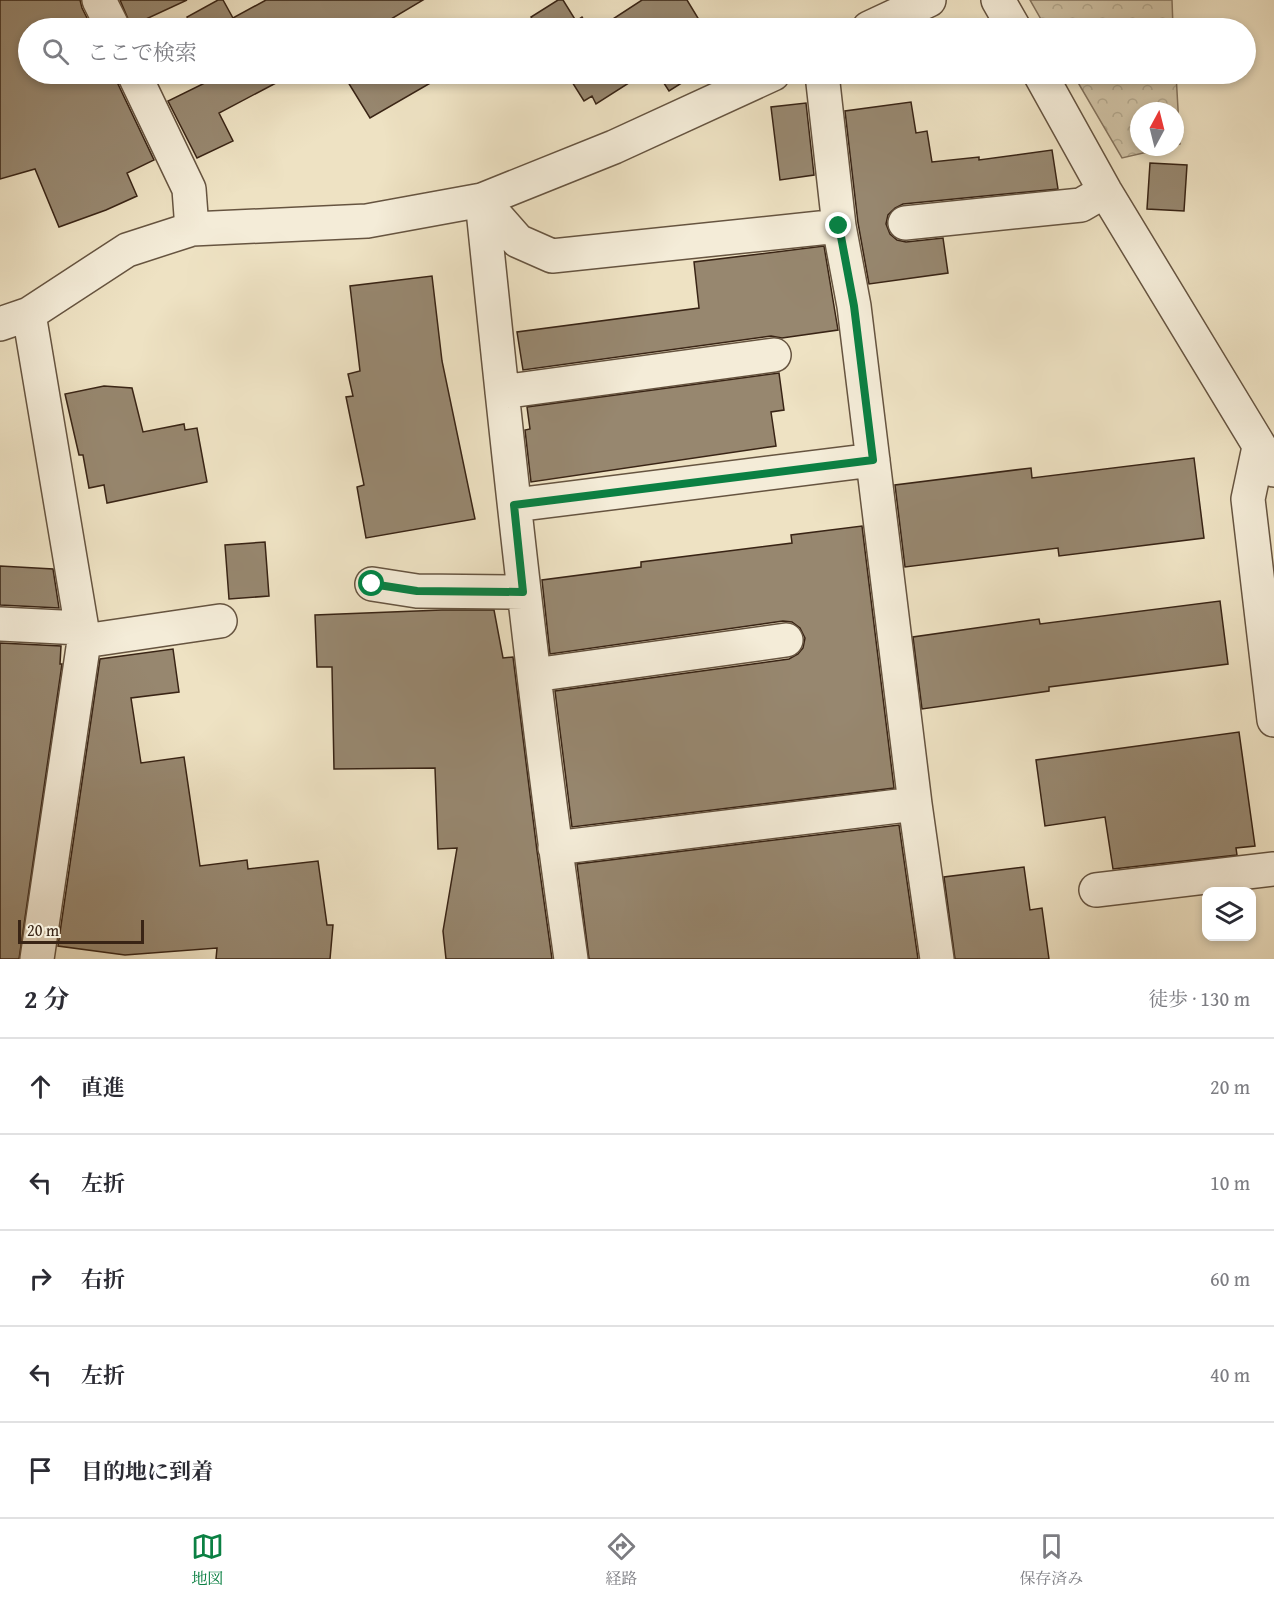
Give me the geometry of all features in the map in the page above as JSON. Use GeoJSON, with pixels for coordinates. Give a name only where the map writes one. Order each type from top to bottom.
{"type":"FeatureCollection","features":[{"type":"Feature","properties":{"kind":"street"},"geometry":{"type":"LineString","coordinates":[[99,0],[108,18]]}},
{"type":"Feature","properties":{"kind":"street"},"geometry":{"type":"LineString","coordinates":[[890,18],[929,0]]}},
{"type":"Feature","properties":{"kind":"street"},"geometry":{"type":"LineString","coordinates":[[998,0],[1008,18]]}},
{"type":"Feature","properties":{"kind":"street"},"geometry":{"type":"LineString","coordinates":[[139,84],[189,189],[192,229]]}},
{"type":"Feature","properties":{"kind":"street"},"geometry":{"type":"LineString","coordinates":[[37,959],[82,635],[15,319],[127,250],[192,229],[367,221],[482,200],[614,147],[751,84]]}},
{"type":"Feature","properties":{"kind":"street"},"geometry":{"type":"LineString","coordinates":[[823,84],[839,226],[854,306],[936,959]]}},
{"type":"Feature","properties":{"kind":"street"},"geometry":{"type":"LineString","coordinates":[[1046,84],[1105,191],[1267,458],[1248,499],[1274,720]]}},
{"type":"Feature","properties":{"kind":"street"},"geometry":{"type":"LineString","coordinates":[[905,223],[1081,205],[1105,191]]}},
{"type":"Feature","properties":{"kind":"street"},"geometry":{"type":"LineString","coordinates":[[482,200],[518,241],[552,256],[839,226]]}},
{"type":"Feature","properties":{"kind":"street"},"geometry":{"type":"LineString","coordinates":[[482,200],[523,592],[571,959]]}},
{"type":"Feature","properties":{"kind":"street"},"geometry":{"type":"LineString","coordinates":[[502,392],[774,355]]}},
{"type":"Feature","properties":{"kind":"street"},"geometry":{"type":"LineString","coordinates":[[514,505],[873,460]]}},
{"type":"Feature","properties":{"kind":"street"},"geometry":{"type":"LineString","coordinates":[[372,584],[417,591],[523,592]]}},
{"type":"Feature","properties":{"kind":"street"},"geometry":{"type":"LineString","coordinates":[[0,624],[82,635],[219,621]]}},
{"type":"Feature","properties":{"kind":"street"},"geometry":{"type":"LineString","coordinates":[[534,675],[786,640]]}},
{"type":"Feature","properties":{"kind":"street"},"geometry":{"type":"LineString","coordinates":[[555,848],[915,804]]}},
{"type":"Feature","properties":{"kind":"street"},"geometry":{"type":"LineString","coordinates":[[1096,890],[1274,869]]}},
{"type":"Feature","properties":{"kind":"green space"},"geometry":{"type":"Polygon","coordinates":[[[1030,0],[1172,0],[1173,18],[1040,18],[1030,0]]]}},
{"type":"Feature","properties":{"kind":"green space"},"geometry":{"type":"Polygon","coordinates":[[[1079,84],[1177,84],[1178,102],[1130,102],[1131,156],[1122,158],[1079,84]]]}},
{"type":"Feature","properties":{"kind":"building"},"geometry":{"type":"Polygon","coordinates":[[[0,0],[80,0],[87,18],[18,18],[18,84],[118,84],[154,160],[127,173],[137,196],[59,227],[35,169],[0,179],[0,0]]]}},
{"type":"Feature","properties":{"kind":"building"},"geometry":{"type":"Polygon","coordinates":[[[120,0],[187,0],[148,18],[128,18],[120,0]]]}},
{"type":"Feature","properties":{"kind":"building"},"geometry":{"type":"Polygon","coordinates":[[[218,0],[223,0],[233,18],[188,18],[218,0]]]}},
{"type":"Feature","properties":{"kind":"building"},"geometry":{"type":"Polygon","coordinates":[[[266,0],[423,0],[393,18],[233,18],[266,0]]]}},
{"type":"Feature","properties":{"kind":"building"},"geometry":{"type":"Polygon","coordinates":[[[558,0],[563,0],[574,18],[532,18],[558,0]]]}},
{"type":"Feature","properties":{"kind":"building"},"geometry":{"type":"Polygon","coordinates":[[[642,0],[687,0],[698,18],[614,18],[642,0]]]}},
{"type":"Feature","properties":{"kind":"building"},"geometry":{"type":"Polygon","coordinates":[[[203,84],[274,84],[219,113],[233,141],[197,158],[168,101],[203,84]]]}},
{"type":"Feature","properties":{"kind":"building"},"geometry":{"type":"Polygon","coordinates":[[[349,84],[429,84],[370,118],[349,84]]]}},
{"type":"Feature","properties":{"kind":"building"},"geometry":{"type":"Polygon","coordinates":[[[573,84],[627,84],[596,104],[592,96],[584,101],[573,84]]]}},
{"type":"Feature","properties":{"kind":"building"},"geometry":{"type":"Polygon","coordinates":[[[664,84],[680,84],[669,91],[664,84]]]}},
{"type":"Feature","properties":{"kind":"building"},"geometry":{"type":"Polygon","coordinates":[[[911,102],[916,133],[927,131],[932,162],[979,157],[979,160],[1052,150],[1058,189],[903,204],[895,208],[888,215],[886,224],[890,234],[897,240],[906,242],[943,238],[948,273],[869,284],[858,223],[845,111],[911,102]]]}},
{"type":"Feature","properties":{"kind":"building"},"geometry":{"type":"Polygon","coordinates":[[[806,103],[814,175],[780,180],[771,107],[806,103]]]}},
{"type":"Feature","properties":{"kind":"building"},"geometry":{"type":"Polygon","coordinates":[[[1150,163],[1187,165],[1184,211],[1147,209],[1150,163]]]}},
{"type":"Feature","properties":{"kind":"building"},"geometry":{"type":"Polygon","coordinates":[[[824,246],[838,330],[782,338],[771,336],[523,370],[517,332],[699,308],[694,262],[824,246]]]}},
{"type":"Feature","properties":{"kind":"building"},"geometry":{"type":"Polygon","coordinates":[[[432,276],[442,361],[475,519],[366,538],[357,487],[364,485],[346,397],[353,396],[348,374],[360,371],[350,286],[432,276]]]}},
{"type":"Feature","properties":{"kind":"building"},"geometry":{"type":"Polygon","coordinates":[[[779,373],[784,410],[771,412],[776,446],[531,482],[525,430],[530,429],[527,407],[779,373]]]}},
{"type":"Feature","properties":{"kind":"building"},"geometry":{"type":"Polygon","coordinates":[[[104,386],[132,388],[143,432],[184,424],[185,430],[197,428],[207,482],[107,503],[104,485],[89,488],[83,455],[79,455],[65,394],[104,386]]]}},
{"type":"Feature","properties":{"kind":"building"},"geometry":{"type":"Polygon","coordinates":[[[1194,458],[1204,538],[1059,556],[1058,548],[905,567],[895,485],[1031,468],[1032,478],[1194,458]]]}},
{"type":"Feature","properties":{"kind":"building"},"geometry":{"type":"Polygon","coordinates":[[[862,526],[894,788],[572,827],[555,691],[789,659],[803,648],[805,638],[800,628],[792,622],[783,621],[550,654],[542,580],[641,567],[641,562],[792,543],[791,535],[862,526]]]}},
{"type":"Feature","properties":{"kind":"building"},"geometry":{"type":"Polygon","coordinates":[[[265,542],[269,596],[229,599],[225,545],[265,542]]]}},
{"type":"Feature","properties":{"kind":"building"},"geometry":{"type":"Polygon","coordinates":[[[0,566],[53,569],[59,608],[0,605],[0,566]]]}},
{"type":"Feature","properties":{"kind":"building"},"geometry":{"type":"Polygon","coordinates":[[[1220,601],[1228,664],[1049,687],[1049,691],[922,709],[913,637],[1039,619],[1040,624],[1220,601]]]}},
{"type":"Feature","properties":{"kind":"building"},"geometry":{"type":"Polygon","coordinates":[[[494,610],[503,658],[513,657],[552,959],[446,959],[443,931],[457,848],[438,849],[435,768],[334,769],[332,667],[317,667],[315,615],[494,610]]]}},
{"type":"Feature","properties":{"kind":"building"},"geometry":{"type":"Polygon","coordinates":[[[0,643],[61,646],[60,664],[62,664],[19,959],[0,959],[0,643]]]}},
{"type":"Feature","properties":{"kind":"building"},"geometry":{"type":"Polygon","coordinates":[[[173,649],[179,692],[131,698],[141,763],[184,757],[200,866],[247,860],[248,869],[318,861],[327,925],[333,925],[330,959],[216,959],[217,948],[125,955],[58,946],[100,659],[173,649]]]}},
{"type":"Feature","properties":{"kind":"building"},"geometry":{"type":"Polygon","coordinates":[[[1239,732],[1255,846],[1236,848],[1237,855],[1113,869],[1105,817],[1045,826],[1036,760],[1239,732]]]}},
{"type":"Feature","properties":{"kind":"building"},"geometry":{"type":"Polygon","coordinates":[[[899,825],[918,959],[589,959],[577,864],[899,825]]]}},
{"type":"Feature","properties":{"kind":"building"},"geometry":{"type":"Polygon","coordinates":[[[1024,867],[1030,910],[1042,908],[1049,959],[955,959],[944,877],[1024,867]]]}},
{"type":"Feature","properties":{"kind":"route"},"geometry":{"type":"LineString","coordinates":[[372,584],[417,591],[523,592],[514,505],[873,460],[854,306],[839,226]]}}]}
